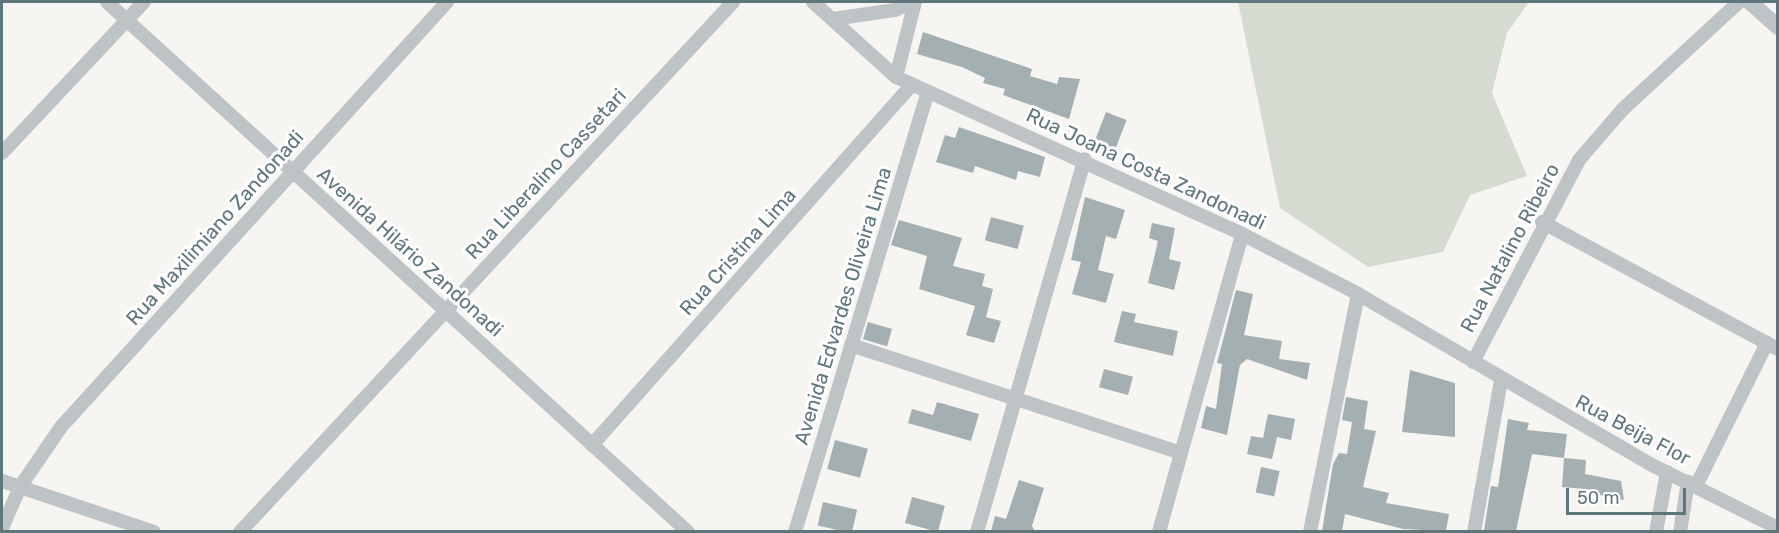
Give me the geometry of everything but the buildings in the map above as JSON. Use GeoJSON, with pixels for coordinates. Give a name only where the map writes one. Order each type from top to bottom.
{"type":"FeatureCollection","features":[{"type":"Feature","properties":{"kind":"street","name":"Avenida Hilário Zandonadi"},"geometry":{"type":"LineString","coordinates":[[106,2],[688,531]]}},
{"type":"Feature","properties":{"kind":"street"},"geometry":{"type":"LineString","coordinates":[[2,153],[144,2]]}},
{"type":"Feature","properties":{"kind":"street","name":"Rua Maxilimiano Zandonadi"},"geometry":{"type":"LineString","coordinates":[[2,528],[20,487],[61,427],[447,2]]}},
{"type":"Feature","properties":{"kind":"street","name":"Rua Liberalino Cassetari"},"geometry":{"type":"LineString","coordinates":[[240,531],[733,2]]}},
{"type":"Feature","properties":{"kind":"street","name":"Rua Joana Costa Zandonadi"},"geometry":{"type":"LineString","coordinates":[[813,2],[896,77],[1085,159],[1242,234],[1358,294],[1473,362]]}},
{"type":"Feature","properties":{"kind":"street"},"geometry":{"type":"LineString","coordinates":[[833,20],[895,10],[913,2]]}},
{"type":"Feature","properties":{"kind":"street"},"geometry":{"type":"LineString","coordinates":[[896,77],[913,2]]}},
{"type":"Feature","properties":{"kind":"street","name":"Rua Natalino Ribeiro"},"geometry":{"type":"LineString","coordinates":[[1473,362],[1542,222],[1596,140],[1739,2]]}},
{"type":"Feature","properties":{"kind":"street"},"geometry":{"type":"LineString","coordinates":[[1750,2],[1778,27]]}},
{"type":"Feature","properties":{"kind":"street","name":"Rua Cristina Lima"},"geometry":{"type":"LineString","coordinates":[[592,445],[912,85]]}},
{"type":"Feature","properties":{"kind":"street","name":"Avenida Edvardes Oliveira Lima"},"geometry":{"type":"LineString","coordinates":[[795,531],[928,92]]}},
{"type":"Feature","properties":{"kind":"street"},"geometry":{"type":"LineString","coordinates":[[977,531],[1085,159]]}},
{"type":"Feature","properties":{"kind":"street"},"geometry":{"type":"LineString","coordinates":[[1542,222],[1772,346],[1692,484],[1680,531]]}},
{"type":"Feature","properties":{"kind":"street"},"geometry":{"type":"LineString","coordinates":[[1159,531],[1242,234]]}},
{"type":"Feature","properties":{"kind":"street"},"geometry":{"type":"LineString","coordinates":[[1310,531],[1358,294]]}},
{"type":"Feature","properties":{"kind":"street"},"geometry":{"type":"LineString","coordinates":[[851,345],[1181,453]]}},
{"type":"Feature","properties":{"kind":"street","name":"Rua Beija Flor"},"geometry":{"type":"LineString","coordinates":[[1473,362],[1502,381],[1667,472],[1778,528]]}},
{"type":"Feature","properties":{"kind":"street"},"geometry":{"type":"LineString","coordinates":[[1474,531],[1502,381]]}},
{"type":"Feature","properties":{"kind":"street"},"geometry":{"type":"LineString","coordinates":[[1656,531],[1667,472]]}},
{"type":"Feature","properties":{"kind":"street"},"geometry":{"type":"LineString","coordinates":[[2,481],[121,527],[154,531]]}},
{"type":"Feature","properties":{"kind":"shaded area"},"geometry":{"type":"Polygon","coordinates":[[[1238,2],[1529,2],[1507,33],[1492,93],[1527,176],[1470,195],[1443,252],[1368,267],[1280,208],[1238,2]]]}}]}
